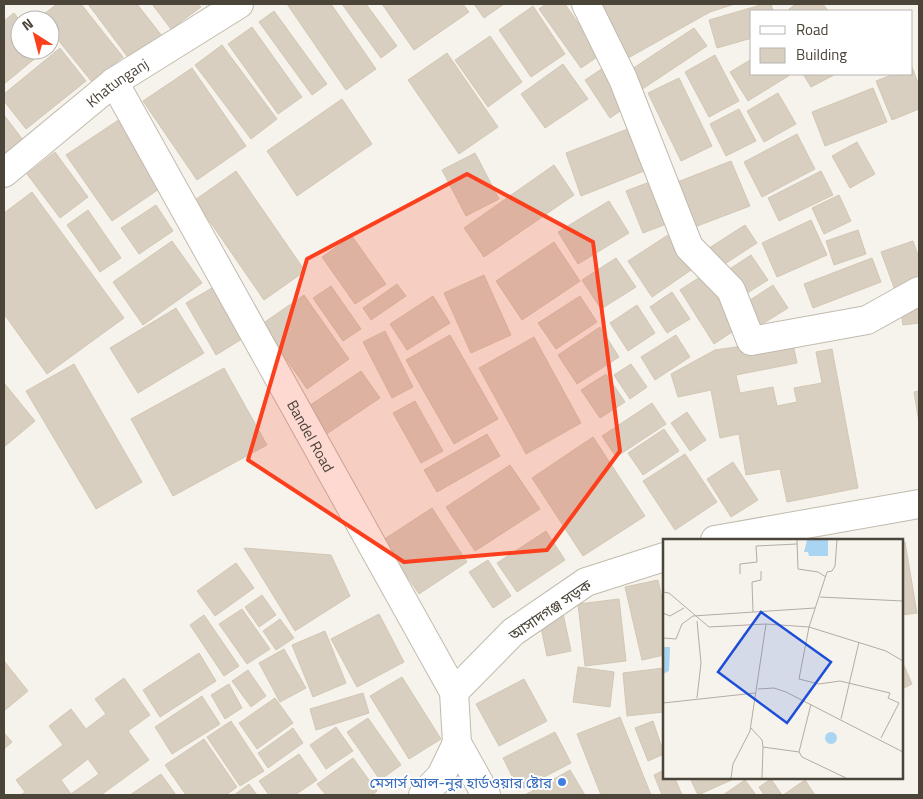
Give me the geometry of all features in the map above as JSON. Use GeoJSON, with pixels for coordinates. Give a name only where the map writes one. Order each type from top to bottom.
{"type":"FeatureCollection","features":[{"type":"Feature","properties":{"kind":"street","name":"Khatunganj"},"geometry":{"type":"LineString","coordinates":[[4,172],[114,82],[240,4]]}},
{"type":"Feature","properties":{"kind":"street"},"geometry":{"type":"LineString","coordinates":[[586,4],[623,79],[689,247],[731,290],[751,341],[867,320],[919,291]]}},
{"type":"Feature","properties":{"kind":"street","name":"Bandel Road"},"geometry":{"type":"LineString","coordinates":[[114,82],[454,692],[457,743],[486,795]]}},
{"type":"Feature","properties":{"kind":"street"},"geometry":{"type":"LineString","coordinates":[[722,539],[919,504]]}},
{"type":"Feature","properties":{"kind":"street","name":"আসাদগঞ্জ সড়ক"},"geometry":{"type":"LineString","coordinates":[[454,692],[513,632],[586,582],[663,557]]}},
{"type":"Feature","properties":{"kind":"street"},"geometry":{"type":"LineString","coordinates":[[423,795],[441,776],[457,743]]}},
{"type":"Feature","properties":{"kind":"highlighted area"},"geometry":{"type":"Polygon","coordinates":[[[467,174],[593,242],[620,451],[547,550],[404,562],[248,460],[307,259],[467,174]]]}},
{"type":"Feature","properties":{"kind":"building"},"geometry":{"type":"Polygon","coordinates":[[[57,4],[81,4],[123,57],[92,82],[60,42],[60,10],[49,10],[57,4]]]}},
{"type":"Feature","properties":{"kind":"building"},"geometry":{"type":"Polygon","coordinates":[[[88,4],[137,4],[162,36],[130,60],[88,4]]]}},
{"type":"Feature","properties":{"kind":"building"},"geometry":{"type":"Polygon","coordinates":[[[152,4],[198,4],[201,7],[171,29],[152,4]]]}},
{"type":"Feature","properties":{"kind":"building"},"geometry":{"type":"Polygon","coordinates":[[[287,4],[331,4],[376,69],[346,90],[287,4]]]}},
{"type":"Feature","properties":{"kind":"building"},"geometry":{"type":"Polygon","coordinates":[[[342,4],[366,4],[397,46],[381,58],[342,4]]]}},
{"type":"Feature","properties":{"kind":"building"},"geometry":{"type":"Polygon","coordinates":[[[382,4],[463,4],[469,12],[414,50],[382,4]]]}},
{"type":"Feature","properties":{"kind":"building"},"geometry":{"type":"Polygon","coordinates":[[[474,4],[504,4],[484,18],[474,4]]]}},
{"type":"Feature","properties":{"kind":"building"},"geometry":{"type":"Polygon","coordinates":[[[546,4],[565,4],[600,55],[581,68],[539,9],[546,4]]]}},
{"type":"Feature","properties":{"kind":"building"},"geometry":{"type":"Polygon","coordinates":[[[593,4],[735,4],[710,12],[621,62],[593,4]]]}},
{"type":"Feature","properties":{"kind":"building"},"geometry":{"type":"Polygon","coordinates":[[[764,4],[771,4],[773,10],[750,10],[750,39],[717,48],[709,20],[764,4]]]}},
{"type":"Feature","properties":{"kind":"building"},"geometry":{"type":"Polygon","coordinates":[[[796,4],[823,4],[827,10],[790,10],[796,4]]]}},
{"type":"Feature","properties":{"kind":"building"},"geometry":{"type":"Polygon","coordinates":[[[533,6],[565,54],[531,77],[499,30],[533,6]]]}},
{"type":"Feature","properties":{"kind":"building"},"geometry":{"type":"Polygon","coordinates":[[[274,11],[327,84],[312,95],[259,22],[274,11]]]}},
{"type":"Feature","properties":{"kind":"building"},"geometry":{"type":"Polygon","coordinates":[[[10,16],[10,60],[33,60],[4,84],[4,21],[10,16]]]}},
{"type":"Feature","properties":{"kind":"building"},"geometry":{"type":"Polygon","coordinates":[[[252,27],[302,97],[278,114],[228,44],[252,27]]]}},
{"type":"Feature","properties":{"kind":"building"},"geometry":{"type":"Polygon","coordinates":[[[694,28],[707,46],[641,90],[629,71],[694,28]]]}},
{"type":"Feature","properties":{"kind":"building"},"geometry":{"type":"Polygon","coordinates":[[[490,36],[522,82],[488,107],[455,60],[490,36]]]}},
{"type":"Feature","properties":{"kind":"building"},"geometry":{"type":"Polygon","coordinates":[[[222,45],[277,119],[251,139],[195,65],[222,45]]]}},
{"type":"Feature","properties":{"kind":"building"},"geometry":{"type":"Polygon","coordinates":[[[60,48],[86,81],[26,129],[4,101],[4,94],[45,60],[60,60],[60,48]]]}},
{"type":"Feature","properties":{"kind":"building"},"geometry":{"type":"Polygon","coordinates":[[[447,53],[498,127],[459,154],[408,80],[447,53]]]}},
{"type":"Feature","properties":{"kind":"building"},"geometry":{"type":"Polygon","coordinates":[[[715,55],[739,101],[709,117],[685,72],[715,55]]]}},
{"type":"Feature","properties":{"kind":"building"},"geometry":{"type":"Polygon","coordinates":[[[750,60],[750,75],[790,75],[748,101],[730,72],[750,60]]]}},
{"type":"Feature","properties":{"kind":"building"},"geometry":{"type":"Polygon","coordinates":[[[563,64],[588,99],[545,128],[521,94],[563,64]]]}},
{"type":"Feature","properties":{"kind":"building"},"geometry":{"type":"Polygon","coordinates":[[[606,66],[632,103],[610,118],[585,80],[606,66]]]}},
{"type":"Feature","properties":{"kind":"building"},"geometry":{"type":"Polygon","coordinates":[[[192,68],[246,146],[197,180],[143,101],[192,68]]]}},
{"type":"Feature","properties":{"kind":"building"},"geometry":{"type":"Polygon","coordinates":[[[913,70],[919,86],[919,109],[892,120],[876,81],[891,75],[913,75],[913,70]]]}},
{"type":"Feature","properties":{"kind":"building"},"geometry":{"type":"Polygon","coordinates":[[[804,75],[834,75],[811,87],[804,75]]]}},
{"type":"Feature","properties":{"kind":"building"},"geometry":{"type":"Polygon","coordinates":[[[679,78],[712,146],[681,161],[648,93],[679,78]]]}},
{"type":"Feature","properties":{"kind":"building"},"geometry":{"type":"Polygon","coordinates":[[[873,88],[887,122],[825,146],[812,112],[873,88]]]}},
{"type":"Feature","properties":{"kind":"building"},"geometry":{"type":"Polygon","coordinates":[[[778,93],[796,124],[764,142],[747,111],[778,93]]]}},
{"type":"Feature","properties":{"kind":"building"},"geometry":{"type":"Polygon","coordinates":[[[342,99],[372,144],[297,196],[267,151],[342,99]]]}},
{"type":"Feature","properties":{"kind":"building"},"geometry":{"type":"Polygon","coordinates":[[[739,109],[756,141],[726,156],[710,124],[739,109]]]}},
{"type":"Feature","properties":{"kind":"building"},"geometry":{"type":"Polygon","coordinates":[[[4,115],[23,140],[4,155],[4,115]]]}},
{"type":"Feature","properties":{"kind":"building"},"geometry":{"type":"Polygon","coordinates":[[[120,119],[165,185],[112,221],[66,155],[120,119]]]}},
{"type":"Feature","properties":{"kind":"building"},"geometry":{"type":"Polygon","coordinates":[[[638,125],[654,167],[581,196],[566,153],[638,125]]]}},
{"type":"Feature","properties":{"kind":"building"},"geometry":{"type":"Polygon","coordinates":[[[797,134],[815,169],[762,197],[744,162],[797,134]]]}},
{"type":"Feature","properties":{"kind":"building"},"geometry":{"type":"Polygon","coordinates":[[[857,142],[875,174],[850,188],[832,156],[857,142]]]}},
{"type":"Feature","properties":{"kind":"building"},"geometry":{"type":"Polygon","coordinates":[[[55,152],[88,197],[60,218],[27,174],[55,152]]]}},
{"type":"Feature","properties":{"kind":"building"},"geometry":{"type":"Polygon","coordinates":[[[475,153],[499,199],[466,216],[442,170],[475,153]]]}},
{"type":"Feature","properties":{"kind":"building"},"geometry":{"type":"Polygon","coordinates":[[[731,161],[750,206],[692,228],[675,183],[731,161]]]}},
{"type":"Feature","properties":{"kind":"building"},"geometry":{"type":"Polygon","coordinates":[[[554,165],[574,195],[484,257],[464,228],[554,165]]]}},
{"type":"Feature","properties":{"kind":"building"},"geometry":{"type":"Polygon","coordinates":[[[236,171],[305,271],[264,300],[195,200],[236,171]]]}},
{"type":"Feature","properties":{"kind":"building"},"geometry":{"type":"Polygon","coordinates":[[[821,171],[833,195],[779,221],[768,198],[821,171]]]}},
{"type":"Feature","properties":{"kind":"building"},"geometry":{"type":"Polygon","coordinates":[[[660,178],[677,220],[643,233],[626,191],[660,178]]]}},
{"type":"Feature","properties":{"kind":"building"},"geometry":{"type":"Polygon","coordinates":[[[32,192],[124,318],[47,374],[4,314],[4,213],[32,192]]]}},
{"type":"Feature","properties":{"kind":"building"},"geometry":{"type":"Polygon","coordinates":[[[839,195],[851,221],[824,234],[812,208],[839,195]]]}},
{"type":"Feature","properties":{"kind":"building"},"geometry":{"type":"Polygon","coordinates":[[[609,201],[629,233],[578,264],[558,232],[609,201]]]}},
{"type":"Feature","properties":{"kind":"building"},"geometry":{"type":"Polygon","coordinates":[[[156,205],[173,231],[139,254],[121,228],[156,205]]]}},
{"type":"Feature","properties":{"kind":"building"},"geometry":{"type":"Polygon","coordinates":[[[88,210],[121,258],[100,272],[67,225],[88,210]]]}},
{"type":"Feature","properties":{"kind":"building"},"geometry":{"type":"Polygon","coordinates":[[[811,220],[827,255],[777,277],[762,243],[811,220]]]}},
{"type":"Feature","properties":{"kind":"building"},"geometry":{"type":"Polygon","coordinates":[[[745,225],[757,243],[717,269],[706,250],[745,225]]]}},
{"type":"Feature","properties":{"kind":"building"},"geometry":{"type":"Polygon","coordinates":[[[858,230],[866,254],[834,265],[826,241],[858,230]]]}},
{"type":"Feature","properties":{"kind":"building"},"geometry":{"type":"Polygon","coordinates":[[[671,233],[694,268],[652,297],[628,261],[671,233]]]}},
{"type":"Feature","properties":{"kind":"building"},"geometry":{"type":"Polygon","coordinates":[[[352,236],[386,284],[355,304],[322,257],[352,236]]]}},
{"type":"Feature","properties":{"kind":"building"},"geometry":{"type":"Polygon","coordinates":[[[172,241],[202,283],[143,325],[113,282],[172,241]]]}},
{"type":"Feature","properties":{"kind":"building"},"geometry":{"type":"Polygon","coordinates":[[[913,241],[919,258],[919,284],[896,293],[881,252],[913,241]]]}},
{"type":"Feature","properties":{"kind":"building"},"geometry":{"type":"Polygon","coordinates":[[[554,242],[580,281],[522,320],[496,281],[554,242]]]}},
{"type":"Feature","properties":{"kind":"building"},"geometry":{"type":"Polygon","coordinates":[[[751,255],[768,280],[741,297],[725,272],[751,255]]]}},
{"type":"Feature","properties":{"kind":"building"},"geometry":{"type":"Polygon","coordinates":[[[616,258],[636,287],[601,309],[582,280],[616,258]]]}},
{"type":"Feature","properties":{"kind":"building"},"geometry":{"type":"Polygon","coordinates":[[[872,258],[881,282],[813,308],[804,284],[872,258]]]}},
{"type":"Feature","properties":{"kind":"building"},"geometry":{"type":"Polygon","coordinates":[[[709,271],[744,324],[714,344],[680,290],[709,271]]]}},
{"type":"Feature","properties":{"kind":"building"},"geometry":{"type":"Polygon","coordinates":[[[484,275],[511,335],[471,353],[444,293],[484,275]]]}},
{"type":"Feature","properties":{"kind":"building"},"geometry":{"type":"Polygon","coordinates":[[[397,284],[406,296],[371,320],[363,308],[397,284]]]}},
{"type":"Feature","properties":{"kind":"building"},"geometry":{"type":"Polygon","coordinates":[[[773,285],[788,308],[756,328],[741,306],[773,285]]]}},
{"type":"Feature","properties":{"kind":"building"},"geometry":{"type":"Polygon","coordinates":[[[331,286],[361,329],[343,341],[313,298],[331,286]]]}},
{"type":"Feature","properties":{"kind":"building"},"geometry":{"type":"Polygon","coordinates":[[[212,288],[242,339],[216,355],[186,303],[212,288]]]}},
{"type":"Feature","properties":{"kind":"building"},"geometry":{"type":"Polygon","coordinates":[[[672,292],[690,319],[667,333],[650,307],[672,292]]]}},
{"type":"Feature","properties":{"kind":"building"},"geometry":{"type":"Polygon","coordinates":[[[304,295],[349,359],[307,389],[262,324],[304,295]]]}},
{"type":"Feature","properties":{"kind":"building"},"geometry":{"type":"Polygon","coordinates":[[[433,296],[450,323],[407,350],[390,324],[433,296]]]}},
{"type":"Feature","properties":{"kind":"building"},"geometry":{"type":"Polygon","coordinates":[[[580,296],[597,322],[556,349],[538,323],[580,296]]]}},
{"type":"Feature","properties":{"kind":"building"},"geometry":{"type":"Polygon","coordinates":[[[919,301],[919,323],[903,325],[900,305],[919,301]]]}},
{"type":"Feature","properties":{"kind":"building"},"geometry":{"type":"Polygon","coordinates":[[[637,305],[655,333],[628,351],[610,323],[637,305]]]}},
{"type":"Feature","properties":{"kind":"building"},"geometry":{"type":"Polygon","coordinates":[[[176,308],[204,353],[138,393],[110,348],[176,308]]]}},
{"type":"Feature","properties":{"kind":"building"},"geometry":{"type":"Polygon","coordinates":[[[600,327],[619,357],[577,384],[558,355],[600,327]]]}},
{"type":"Feature","properties":{"kind":"building"},"geometry":{"type":"Polygon","coordinates":[[[385,331],[413,387],[392,398],[363,342],[385,331]]]}},
{"type":"Feature","properties":{"kind":"building"},"geometry":{"type":"Polygon","coordinates":[[[450,335],[498,419],[454,444],[406,360],[450,335]]]}},
{"type":"Feature","properties":{"kind":"building"},"geometry":{"type":"Polygon","coordinates":[[[676,335],[690,357],[655,380],[641,357],[676,335]]]}},
{"type":"Feature","properties":{"kind":"building"},"geometry":{"type":"Polygon","coordinates":[[[534,337],[581,423],[526,454],[479,368],[534,337]]]}},
{"type":"Feature","properties":{"kind":"building"},"geometry":{"type":"Polygon","coordinates":[[[792,339],[797,363],[736,375],[740,393],[773,387],[777,406],[797,402],[794,388],[822,383],[816,352],[832,349],[858,488],[787,502],[780,469],[746,475],[739,434],[720,438],[711,390],[678,397],[671,374],[715,350],[792,339]]]}},
{"type":"Feature","properties":{"kind":"building"},"geometry":{"type":"Polygon","coordinates":[[[74,364],[142,482],[96,509],[26,391],[74,364]]]}},
{"type":"Feature","properties":{"kind":"building"},"geometry":{"type":"Polygon","coordinates":[[[631,364],[647,387],[630,399],[614,375],[631,364]]]}},
{"type":"Feature","properties":{"kind":"building"},"geometry":{"type":"Polygon","coordinates":[[[224,368],[267,445],[173,496],[131,419],[224,368]]]}},
{"type":"Feature","properties":{"kind":"building"},"geometry":{"type":"Polygon","coordinates":[[[361,371],[380,398],[325,435],[306,408],[361,371]]]}},
{"type":"Feature","properties":{"kind":"building"},"geometry":{"type":"Polygon","coordinates":[[[606,374],[625,402],[600,418],[581,390],[606,374]]]}},
{"type":"Feature","properties":{"kind":"building"},"geometry":{"type":"Polygon","coordinates":[[[4,383],[35,421],[4,447],[4,383]]]}},
{"type":"Feature","properties":{"kind":"building"},"geometry":{"type":"Polygon","coordinates":[[[919,391],[919,422],[914,392],[919,391]]]}},
{"type":"Feature","properties":{"kind":"building"},"geometry":{"type":"Polygon","coordinates":[[[415,401],[443,451],[421,463],[393,413],[415,401]]]}},
{"type":"Feature","properties":{"kind":"building"},"geometry":{"type":"Polygon","coordinates":[[[652,403],[666,424],[616,457],[602,436],[652,403]]]}},
{"type":"Feature","properties":{"kind":"building"},"geometry":{"type":"Polygon","coordinates":[[[687,412],[706,440],[690,451],[671,423],[687,412]]]}},
{"type":"Feature","properties":{"kind":"building"},"geometry":{"type":"Polygon","coordinates":[[[664,429],[679,451],[643,475],[628,453],[664,429]]]}},
{"type":"Feature","properties":{"kind":"building"},"geometry":{"type":"Polygon","coordinates":[[[487,434],[500,456],[437,492],[424,470],[487,434]]]}},
{"type":"Feature","properties":{"kind":"building"},"geometry":{"type":"Polygon","coordinates":[[[593,437],[645,516],[583,556],[532,478],[593,437]]]}},
{"type":"Feature","properties":{"kind":"building"},"geometry":{"type":"Polygon","coordinates":[[[685,454],[717,502],[675,530],[643,481],[685,454]]]}},
{"type":"Feature","properties":{"kind":"building"},"geometry":{"type":"Polygon","coordinates":[[[733,462],[758,500],[731,517],[707,479],[733,462]]]}},
{"type":"Feature","properties":{"kind":"building"},"geometry":{"type":"Polygon","coordinates":[[[510,465],[540,509],[475,551],[446,507],[510,465]]]}},
{"type":"Feature","properties":{"kind":"building"},"geometry":{"type":"Polygon","coordinates":[[[432,508],[467,562],[419,594],[383,540],[432,508]]]}},
{"type":"Feature","properties":{"kind":"building"},"geometry":{"type":"Polygon","coordinates":[[[546,531],[565,560],[517,592],[497,563],[546,531]]]}},
{"type":"Feature","properties":{"kind":"building"},"geometry":{"type":"Polygon","coordinates":[[[903,542],[905,542],[917,613],[903,615],[903,542]]]}},
{"type":"Feature","properties":{"kind":"building"},"geometry":{"type":"Polygon","coordinates":[[[244,548],[331,555],[350,596],[295,631],[244,548]]]}},
{"type":"Feature","properties":{"kind":"building"},"geometry":{"type":"Polygon","coordinates":[[[488,560],[511,596],[493,608],[469,572],[488,560]]]}},
{"type":"Feature","properties":{"kind":"building"},"geometry":{"type":"Polygon","coordinates":[[[236,563],[254,588],[215,616],[197,591],[236,563]]]}},
{"type":"Feature","properties":{"kind":"building"},"geometry":{"type":"Polygon","coordinates":[[[658,580],[663,603],[663,655],[642,660],[625,587],[658,580]]]}},
{"type":"Feature","properties":{"kind":"building"},"geometry":{"type":"Polygon","coordinates":[[[262,595],[276,615],[259,627],[245,607],[262,595]]]}},
{"type":"Feature","properties":{"kind":"building"},"geometry":{"type":"Polygon","coordinates":[[[619,599],[626,661],[585,666],[578,604],[619,599]]]}},
{"type":"Feature","properties":{"kind":"building"},"geometry":{"type":"Polygon","coordinates":[[[242,609],[270,649],[247,664],[219,624],[242,609]]]}},
{"type":"Feature","properties":{"kind":"building"},"geometry":{"type":"Polygon","coordinates":[[[563,613],[571,651],[547,656],[539,618],[563,613]]]}},
{"type":"Feature","properties":{"kind":"building"},"geometry":{"type":"Polygon","coordinates":[[[379,614],[404,662],[357,687],[331,639],[379,614]]]}},
{"type":"Feature","properties":{"kind":"building"},"geometry":{"type":"Polygon","coordinates":[[[204,615],[239,666],[224,676],[190,625],[204,615]]]}},
{"type":"Feature","properties":{"kind":"building"},"geometry":{"type":"Polygon","coordinates":[[[280,619],[294,638],[276,650],[263,631],[280,619]]]}},
{"type":"Feature","properties":{"kind":"building"},"geometry":{"type":"Polygon","coordinates":[[[325,631],[346,683],[313,697],[292,645],[325,631]]]}},
{"type":"Feature","properties":{"kind":"building"},"geometry":{"type":"Polygon","coordinates":[[[284,649],[306,688],[280,702],[259,663],[284,649]]]}},
{"type":"Feature","properties":{"kind":"building"},"geometry":{"type":"Polygon","coordinates":[[[199,653],[216,681],[160,717],[143,690],[199,653]]]}},
{"type":"Feature","properties":{"kind":"building"},"geometry":{"type":"Polygon","coordinates":[[[4,661],[28,691],[4,711],[4,661]]]}},
{"type":"Feature","properties":{"kind":"building"},"geometry":{"type":"Polygon","coordinates":[[[903,663],[912,684],[903,688],[903,663]]]}},
{"type":"Feature","properties":{"kind":"building"},"geometry":{"type":"Polygon","coordinates":[[[578,667],[614,672],[610,707],[573,702],[578,667]]]}},
{"type":"Feature","properties":{"kind":"building"},"geometry":{"type":"Polygon","coordinates":[[[663,668],[663,712],[627,716],[623,673],[663,668]]]}},
{"type":"Feature","properties":{"kind":"building"},"geometry":{"type":"Polygon","coordinates":[[[248,670],[266,696],[251,707],[232,681],[248,670]]]}},
{"type":"Feature","properties":{"kind":"building"},"geometry":{"type":"Polygon","coordinates":[[[402,677],[441,739],[409,759],[370,696],[402,677]]]}},
{"type":"Feature","properties":{"kind":"building"},"geometry":{"type":"Polygon","coordinates":[[[124,678],[150,715],[128,731],[149,760],[101,795],[21,795],[25,792],[16,780],[63,745],[49,726],[71,709],[86,729],[106,714],[95,699],[124,678]],[[88,759],[61,780],[71,794],[99,774],[88,759]]]}},
{"type":"Feature","properties":{"kind":"building"},"geometry":{"type":"Polygon","coordinates":[[[524,679],[547,721],[499,746],[476,704],[524,679]]]}},
{"type":"Feature","properties":{"kind":"building"},"geometry":{"type":"Polygon","coordinates":[[[229,684],[242,708],[225,719],[211,695],[229,684]]]}},
{"type":"Feature","properties":{"kind":"building"},"geometry":{"type":"Polygon","coordinates":[[[363,693],[369,713],[316,730],[310,709],[363,693]]]}},
{"type":"Feature","properties":{"kind":"building"},"geometry":{"type":"Polygon","coordinates":[[[202,696],[220,724],[172,754],[155,727],[202,696]]]}},
{"type":"Feature","properties":{"kind":"building"},"geometry":{"type":"Polygon","coordinates":[[[275,698],[293,723],[257,749],[239,723],[275,698]]]}},
{"type":"Feature","properties":{"kind":"building"},"geometry":{"type":"Polygon","coordinates":[[[620,717],[651,795],[601,795],[577,734],[620,717]]]}},
{"type":"Feature","properties":{"kind":"building"},"geometry":{"type":"Polygon","coordinates":[[[368,718],[401,765],[380,780],[347,732],[368,718]]]}},
{"type":"Feature","properties":{"kind":"building"},"geometry":{"type":"Polygon","coordinates":[[[231,721],[264,771],[240,786],[207,737],[231,721]]]}},
{"type":"Feature","properties":{"kind":"building"},"geometry":{"type":"Polygon","coordinates":[[[653,721],[663,754],[648,761],[635,728],[653,721]]]}},
{"type":"Feature","properties":{"kind":"building"},"geometry":{"type":"Polygon","coordinates":[[[336,727],[353,751],[326,769],[310,745],[336,727]]]}},
{"type":"Feature","properties":{"kind":"building"},"geometry":{"type":"Polygon","coordinates":[[[293,728],[303,743],[268,768],[258,753],[293,728]]]}},
{"type":"Feature","properties":{"kind":"building"},"geometry":{"type":"Polygon","coordinates":[[[555,732],[571,763],[519,790],[503,758],[555,732]]]}},
{"type":"Feature","properties":{"kind":"building"},"geometry":{"type":"Polygon","coordinates":[[[4,733],[12,742],[4,749],[4,733]]]}},
{"type":"Feature","properties":{"kind":"building"},"geometry":{"type":"Polygon","coordinates":[[[204,739],[237,787],[226,795],[186,795],[165,765],[204,739]]]}},
{"type":"Feature","properties":{"kind":"building"},"geometry":{"type":"Polygon","coordinates":[[[299,754],[317,780],[295,795],[269,795],[259,781],[299,754]]]}},
{"type":"Feature","properties":{"kind":"building"},"geometry":{"type":"Polygon","coordinates":[[[353,758],[377,791],[372,795],[326,795],[317,784],[353,758]]]}},
{"type":"Feature","properties":{"kind":"building"},"geometry":{"type":"Polygon","coordinates":[[[570,770],[585,795],[525,795],[570,770]]]}},
{"type":"Feature","properties":{"kind":"building"},"geometry":{"type":"Polygon","coordinates":[[[663,770],[663,779],[675,779],[682,795],[662,795],[654,775],[663,770]]]}},
{"type":"Feature","properties":{"kind":"building"},"geometry":{"type":"Polygon","coordinates":[[[161,774],[176,795],[130,795],[161,774]]]}},
{"type":"Feature","properties":{"kind":"building"},"geometry":{"type":"Polygon","coordinates":[[[690,779],[734,779],[698,795],[690,779]]]}},
{"type":"Feature","properties":{"kind":"building"},"geometry":{"type":"Polygon","coordinates":[[[771,779],[782,795],[764,795],[759,787],[771,779]]]}},
{"type":"Feature","properties":{"kind":"building"},"geometry":{"type":"Polygon","coordinates":[[[745,780],[756,795],[723,795],[745,780]]]}},
{"type":"Feature","properties":{"kind":"building"},"geometry":{"type":"Polygon","coordinates":[[[805,780],[815,795],[783,795],[805,780]]]}},
{"type":"Feature","properties":{"kind":"building"},"geometry":{"type":"Polygon","coordinates":[[[249,784],[257,795],[234,795],[249,784]]]}},
{"type":"Feature","properties":{"kind":"place","name":"মেসার্স আল-নুর হার্ডওয়ার ষ্টোর"},"geometry":{"type":"Point","coordinates":[562,782]}}]}
